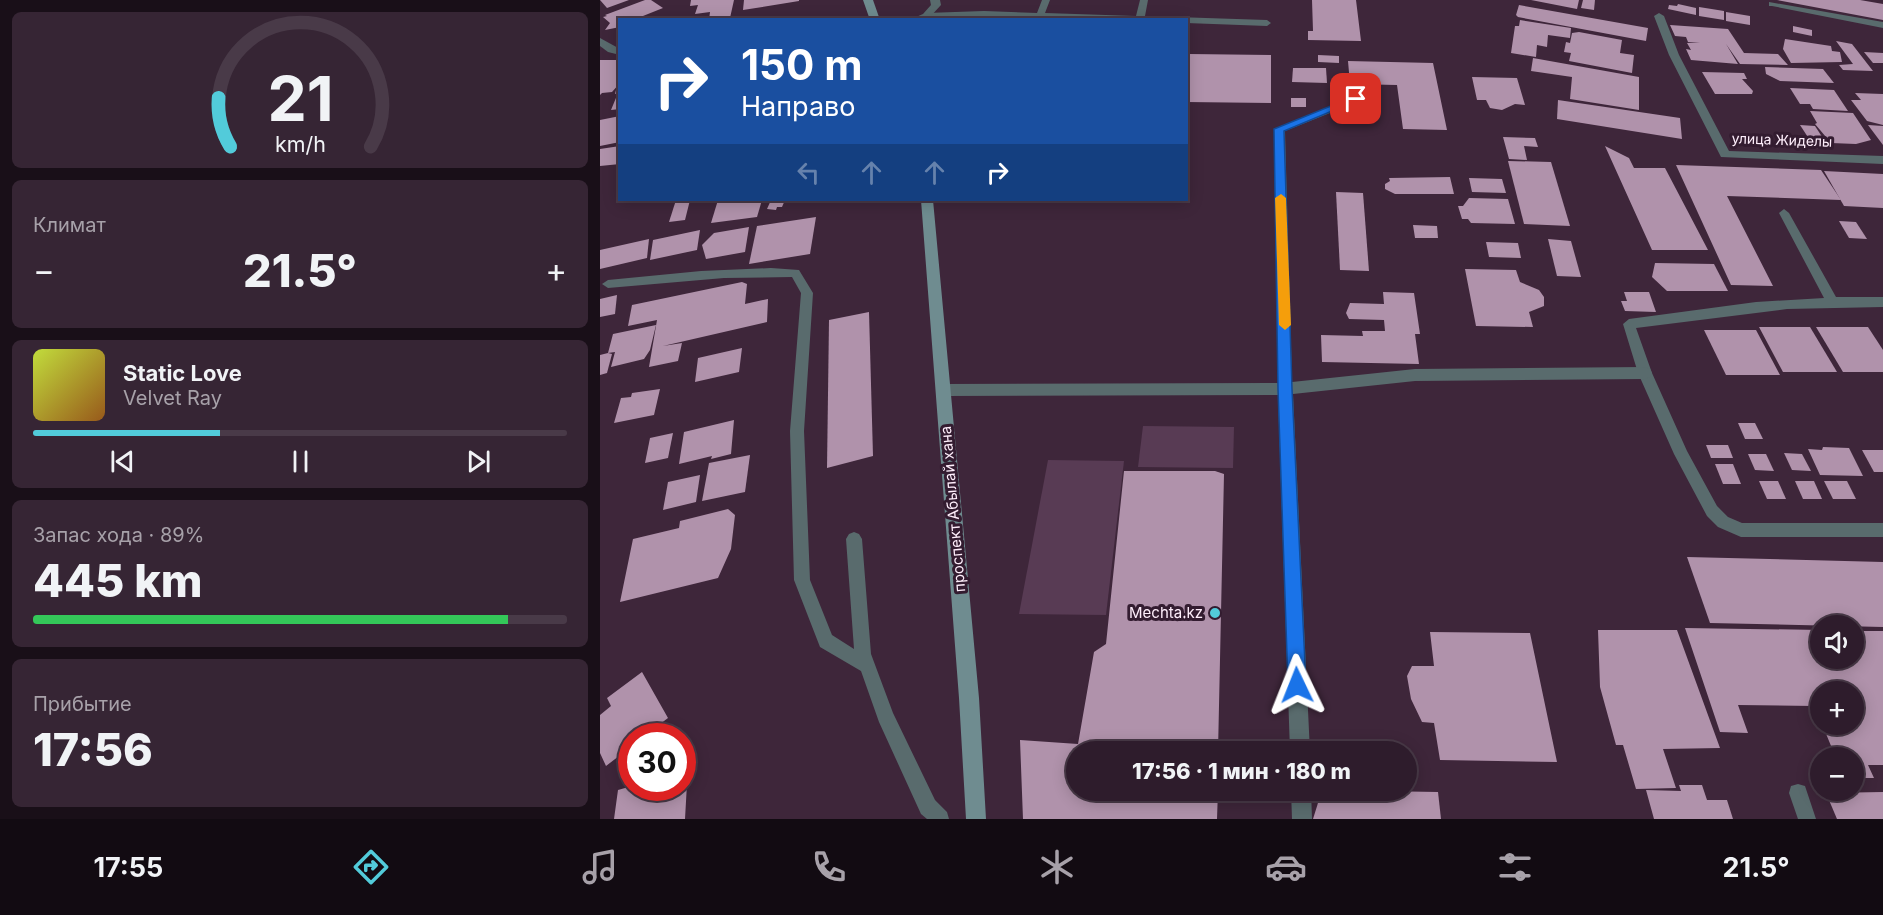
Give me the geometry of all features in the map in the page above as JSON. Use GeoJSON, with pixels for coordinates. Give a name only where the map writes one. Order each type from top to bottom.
{"type":"FeatureCollection","features":[{"type":"Feature","properties":{"kind":"main road"},"geometry":{"type":"LineString","coordinates":[[868,0],[874,18]]}},
{"type":"Feature","properties":{"kind":"main road","name":"проспект Абылай хана"},"geometry":{"type":"LineString","coordinates":[[927,201],[969,698],[976,819]]}},
{"type":"Feature","properties":{"kind":"street"},"geometry":{"type":"LineString","coordinates":[[920,18],[934,9],[935,0]]}},
{"type":"Feature","properties":{"kind":"street","name":"улица Жиделы"},"geometry":{"type":"LineString","coordinates":[[1659,16],[1674,55],[1725,154],[1883,160]]}},
{"type":"Feature","properties":{"kind":"street"},"geometry":{"type":"LineString","coordinates":[[600,41],[611,50],[618,52]]}},
{"type":"Feature","properties":{"kind":"street"},"geometry":{"type":"LineString","coordinates":[[1300,741],[1285,389],[1279,129],[1356,99]]}},
{"type":"Feature","properties":{"kind":"street"},"geometry":{"type":"LineString","coordinates":[[943,390],[1285,389],[1415,375],[1646,373]]}},
{"type":"Feature","properties":{"kind":"street"},"geometry":{"type":"LineString","coordinates":[[1301,801],[1302,819]]}},
{"type":"Feature","properties":{"kind":"lane"},"geometry":{"type":"LineString","coordinates":[[1040,15],[1046,0]]}},
{"type":"Feature","properties":{"kind":"lane"},"geometry":{"type":"LineString","coordinates":[[926,16],[977,11],[1140,18],[1144,0]]}},
{"type":"Feature","properties":{"kind":"lane"},"geometry":{"type":"LineString","coordinates":[[1772,4],[1883,25]]}},
{"type":"Feature","properties":{"kind":"lane"},"geometry":{"type":"LineString","coordinates":[[1188,20],[1267,23]]}},
{"type":"Feature","properties":{"kind":"lane"},"geometry":{"type":"LineString","coordinates":[[1784,213],[1831,300]]}},
{"type":"Feature","properties":{"kind":"lane"},"geometry":{"type":"LineString","coordinates":[[608,284],[695,274],[753,271],[795,273],[807,293],[797,431],[802,580],[826,641],[866,665]]}},
{"type":"Feature","properties":{"kind":"lane"},"geometry":{"type":"LineString","coordinates":[[1883,302],[1831,300],[1729,308],[1629,324],[1646,373],[1681,454],[1712,511],[1723,522],[1741,530],[1883,530]]}},
{"type":"Feature","properties":{"kind":"lane"},"geometry":{"type":"LineString","coordinates":[[854,539],[863,654],[866,665],[885,716],[928,807],[940,819]]}},
{"type":"Feature","properties":{"kind":"lane"},"geometry":{"type":"LineString","coordinates":[[1797,793],[1807,819]]}},
{"type":"Feature","properties":{"kind":"shaded area"},"geometry":{"type":"Polygon","coordinates":[[[1143,426],[1234,427],[1233,468],[1138,467],[1143,426]]]}},
{"type":"Feature","properties":{"kind":"shaded area"},"geometry":{"type":"Polygon","coordinates":[[[1048,460],[1124,461],[1106,615],[1019,614],[1048,460]]]}},
{"type":"Feature","properties":{"kind":"building"},"geometry":{"type":"Polygon","coordinates":[[[600,0],[629,0],[607,8],[600,0]]]}},
{"type":"Feature","properties":{"kind":"building"},"geometry":{"type":"Polygon","coordinates":[[[645,0],[651,0],[663,8],[638,18],[618,18],[618,27],[605,30],[610,23],[603,17],[607,16],[605,15],[645,0]]]}},
{"type":"Feature","properties":{"kind":"building"},"geometry":{"type":"Polygon","coordinates":[[[691,0],[734,0],[730,18],[709,18],[710,12],[695,14],[698,5],[690,6],[691,0]]]}},
{"type":"Feature","properties":{"kind":"building"},"geometry":{"type":"Polygon","coordinates":[[[744,0],[799,0],[799,1],[743,10],[744,0]]]}},
{"type":"Feature","properties":{"kind":"building"},"geometry":{"type":"Polygon","coordinates":[[[1312,0],[1356,0],[1361,41],[1308,40],[1308,31],[1313,31],[1312,0]]]}},
{"type":"Feature","properties":{"kind":"building"},"geometry":{"type":"Polygon","coordinates":[[[1531,0],[1579,0],[1577,9],[1531,0]]]}},
{"type":"Feature","properties":{"kind":"building"},"geometry":{"type":"Polygon","coordinates":[[[1583,0],[1595,0],[1594,10],[1581,8],[1583,0]]]}},
{"type":"Feature","properties":{"kind":"building"},"geometry":{"type":"Polygon","coordinates":[[[1777,0],[1860,0],[1883,4],[1883,20],[1777,0]]]}},
{"type":"Feature","properties":{"kind":"building"},"geometry":{"type":"Polygon","coordinates":[[[1678,4],[1696,8],[1696,15],[1668,9],[1669,5],[1677,6],[1678,4]]]}},
{"type":"Feature","properties":{"kind":"building"},"geometry":{"type":"Polygon","coordinates":[[[1519,5],[1648,28],[1646,41],[1518,17],[1516,15],[1519,5]]]}},
{"type":"Feature","properties":{"kind":"building"},"geometry":{"type":"Polygon","coordinates":[[[1699,7],[1724,11],[1724,20],[1699,16],[1699,7]]]}},
{"type":"Feature","properties":{"kind":"building"},"geometry":{"type":"Polygon","coordinates":[[[1726,12],[1750,16],[1750,25],[1726,21],[1726,12]]]}},
{"type":"Feature","properties":{"kind":"building"},"geometry":{"type":"Polygon","coordinates":[[[1520,20],[1571,28],[1570,38],[1548,35],[1547,47],[1537,45],[1536,57],[1511,53],[1515,26],[1519,26],[1520,20]]]}},
{"type":"Feature","properties":{"kind":"building"},"geometry":{"type":"Polygon","coordinates":[[[1670,25],[1728,29],[1744,53],[1778,54],[1788,65],[1740,64],[1726,44],[1738,64],[1691,60],[1686,49],[1691,50],[1687,43],[1700,42],[1688,42],[1686,37],[1675,36],[1670,25]]]}},
{"type":"Feature","properties":{"kind":"building"},"geometry":{"type":"Polygon","coordinates":[[[1793,26],[1812,30],[1812,36],[1793,32],[1793,26]]]}},
{"type":"Feature","properties":{"kind":"building"},"geometry":{"type":"Polygon","coordinates":[[[1579,32],[1622,40],[1620,53],[1634,55],[1632,73],[1569,61],[1571,53],[1564,52],[1566,42],[1570,43],[1572,33],[1579,32]]]}},
{"type":"Feature","properties":{"kind":"building"},"geometry":{"type":"Polygon","coordinates":[[[1785,39],[1831,46],[1832,51],[1840,52],[1842,62],[1791,63],[1783,49],[1785,39]]]}},
{"type":"Feature","properties":{"kind":"building"},"geometry":{"type":"Polygon","coordinates":[[[1836,41],[1852,44],[1873,71],[1843,70],[1839,65],[1853,64],[1836,41]]]}},
{"type":"Feature","properties":{"kind":"building"},"geometry":{"type":"Polygon","coordinates":[[[1864,52],[1883,53],[1883,63],[1873,63],[1864,52]]]}},
{"type":"Feature","properties":{"kind":"building"},"geometry":{"type":"Polygon","coordinates":[[[1189,54],[1271,55],[1271,103],[1188,102],[1189,54]]]}},
{"type":"Feature","properties":{"kind":"building"},"geometry":{"type":"Polygon","coordinates":[[[1318,55],[1339,56],[1339,63],[1318,62],[1318,55]]]}},
{"type":"Feature","properties":{"kind":"building"},"geometry":{"type":"Polygon","coordinates":[[[1533,58],[1639,77],[1639,110],[1570,99],[1572,77],[1531,71],[1533,58]]]}},
{"type":"Feature","properties":{"kind":"building"},"geometry":{"type":"Polygon","coordinates":[[[600,60],[618,60],[618,85],[612,92],[600,95],[600,60]]]}},
{"type":"Feature","properties":{"kind":"building"},"geometry":{"type":"Polygon","coordinates":[[[1348,61],[1433,63],[1447,130],[1403,129],[1397,85],[1350,84],[1348,61]]]}},
{"type":"Feature","properties":{"kind":"building"},"geometry":{"type":"Polygon","coordinates":[[[1765,67],[1823,69],[1834,83],[1780,81],[1766,74],[1765,67]]]}},
{"type":"Feature","properties":{"kind":"building"},"geometry":{"type":"Polygon","coordinates":[[[1293,68],[1326,68],[1327,83],[1292,82],[1293,68]]]}},
{"type":"Feature","properties":{"kind":"building"},"geometry":{"type":"Polygon","coordinates":[[[1702,72],[1744,73],[1747,79],[1742,79],[1753,91],[1752,94],[1715,94],[1702,72]]]}},
{"type":"Feature","properties":{"kind":"building"},"geometry":{"type":"Polygon","coordinates":[[[1472,77],[1517,78],[1525,105],[1515,104],[1502,110],[1490,108],[1486,100],[1477,100],[1472,77]]]}},
{"type":"Feature","properties":{"kind":"building"},"geometry":{"type":"Polygon","coordinates":[[[1790,88],[1834,90],[1848,111],[1813,109],[1810,104],[1800,104],[1790,88]]]}},
{"type":"Feature","properties":{"kind":"building"},"geometry":{"type":"Polygon","coordinates":[[[618,93],[618,109],[611,110],[618,93]]]}},
{"type":"Feature","properties":{"kind":"building"},"geometry":{"type":"Polygon","coordinates":[[[1855,93],[1883,94],[1883,125],[1867,121],[1851,100],[1861,100],[1855,93]]]}},
{"type":"Feature","properties":{"kind":"building"},"geometry":{"type":"Polygon","coordinates":[[[1291,98],[1306,98],[1306,107],[1291,107],[1291,98]]]}},
{"type":"Feature","properties":{"kind":"building"},"geometry":{"type":"Polygon","coordinates":[[[1558,100],[1680,118],[1682,139],[1557,119],[1558,100]]]}},
{"type":"Feature","properties":{"kind":"building"},"geometry":{"type":"Polygon","coordinates":[[[1810,111],[1853,113],[1871,140],[1856,144],[1831,143],[1815,124],[1817,123],[1810,111]]]}},
{"type":"Feature","properties":{"kind":"building"},"geometry":{"type":"Polygon","coordinates":[[[618,116],[618,142],[600,146],[600,120],[618,116]]]}},
{"type":"Feature","properties":{"kind":"building"},"geometry":{"type":"Polygon","coordinates":[[[1800,125],[1815,126],[1830,149],[1815,148],[1800,125]]]}},
{"type":"Feature","properties":{"kind":"building"},"geometry":{"type":"Polygon","coordinates":[[[1868,125],[1883,126],[1883,145],[1868,125]]]}},
{"type":"Feature","properties":{"kind":"building"},"geometry":{"type":"Polygon","coordinates":[[[1503,137],[1535,138],[1538,147],[1524,146],[1527,160],[1509,159],[1503,137]]]}},
{"type":"Feature","properties":{"kind":"building"},"geometry":{"type":"Polygon","coordinates":[[[618,146],[618,164],[600,166],[600,149],[618,146]]]}},
{"type":"Feature","properties":{"kind":"building"},"geometry":{"type":"Polygon","coordinates":[[[1605,146],[1629,158],[1634,168],[1665,168],[1708,250],[1652,250],[1605,146]]]}},
{"type":"Feature","properties":{"kind":"building"},"geometry":{"type":"Polygon","coordinates":[[[1508,161],[1551,162],[1570,226],[1524,224],[1508,161]]]}},
{"type":"Feature","properties":{"kind":"building"},"geometry":{"type":"Polygon","coordinates":[[[1676,165],[1821,170],[1841,200],[1727,196],[1773,286],[1731,285],[1676,165]]]}},
{"type":"Feature","properties":{"kind":"building"},"geometry":{"type":"Polygon","coordinates":[[[1824,171],[1883,174],[1883,208],[1844,206],[1824,171]]]}},
{"type":"Feature","properties":{"kind":"building"},"geometry":{"type":"Polygon","coordinates":[[[1450,177],[1454,194],[1395,194],[1385,189],[1385,184],[1390,181],[1389,178],[1450,177]]]}},
{"type":"Feature","properties":{"kind":"building"},"geometry":{"type":"Polygon","coordinates":[[[1469,178],[1502,179],[1506,193],[1472,192],[1469,178]]]}},
{"type":"Feature","properties":{"kind":"building"},"geometry":{"type":"Polygon","coordinates":[[[1336,192],[1363,193],[1369,271],[1340,270],[1336,192]]]}},
{"type":"Feature","properties":{"kind":"building"},"geometry":{"type":"Polygon","coordinates":[[[1469,198],[1508,199],[1515,224],[1471,223],[1468,219],[1462,219],[1458,206],[1463,206],[1469,198]]]}},
{"type":"Feature","properties":{"kind":"building"},"geometry":{"type":"Polygon","coordinates":[[[676,201],[690,201],[685,220],[669,222],[676,201]]]}},
{"type":"Feature","properties":{"kind":"building"},"geometry":{"type":"Polygon","coordinates":[[[718,201],[762,201],[757,217],[711,223],[718,201]]]}},
{"type":"Feature","properties":{"kind":"building"},"geometry":{"type":"Polygon","coordinates":[[[771,201],[785,201],[782,207],[777,207],[776,210],[767,209],[771,201]]]}},
{"type":"Feature","properties":{"kind":"building"},"geometry":{"type":"Polygon","coordinates":[[[816,217],[810,254],[749,264],[757,226],[816,217]]]}},
{"type":"Feature","properties":{"kind":"building"},"geometry":{"type":"Polygon","coordinates":[[[1839,221],[1856,222],[1867,239],[1849,238],[1839,221]]]}},
{"type":"Feature","properties":{"kind":"building"},"geometry":{"type":"Polygon","coordinates":[[[1413,225],[1437,226],[1438,238],[1415,238],[1413,225]]]}},
{"type":"Feature","properties":{"kind":"building"},"geometry":{"type":"Polygon","coordinates":[[[749,227],[745,252],[706,259],[702,245],[714,233],[749,227]]]}},
{"type":"Feature","properties":{"kind":"building"},"geometry":{"type":"Polygon","coordinates":[[[700,230],[697,250],[650,260],[653,240],[700,230]]]}},
{"type":"Feature","properties":{"kind":"building"},"geometry":{"type":"Polygon","coordinates":[[[649,239],[647,258],[600,269],[600,250],[649,239]]]}},
{"type":"Feature","properties":{"kind":"building"},"geometry":{"type":"Polygon","coordinates":[[[1548,239],[1571,241],[1581,277],[1557,276],[1548,239]]]}},
{"type":"Feature","properties":{"kind":"building"},"geometry":{"type":"Polygon","coordinates":[[[1486,242],[1518,243],[1521,258],[1489,257],[1486,242]]]}},
{"type":"Feature","properties":{"kind":"building"},"geometry":{"type":"Polygon","coordinates":[[[1655,263],[1714,264],[1728,291],[1667,291],[1652,277],[1655,263]]]}},
{"type":"Feature","properties":{"kind":"building"},"geometry":{"type":"Polygon","coordinates":[[[1465,269],[1516,270],[1520,282],[1539,290],[1544,297],[1544,306],[1529,312],[1533,327],[1476,326],[1465,269]]]}},
{"type":"Feature","properties":{"kind":"building"},"geometry":{"type":"Polygon","coordinates":[[[742,282],[747,284],[745,304],[768,299],[767,322],[663,346],[682,343],[678,361],[649,367],[657,320],[628,326],[632,305],[742,282]]]}},
{"type":"Feature","properties":{"kind":"building"},"geometry":{"type":"Polygon","coordinates":[[[1383,292],[1414,293],[1420,334],[1415,334],[1419,364],[1322,362],[1321,335],[1363,336],[1362,331],[1385,331],[1384,320],[1349,319],[1346,313],[1350,303],[1384,304],[1383,292]]]}},
{"type":"Feature","properties":{"kind":"building"},"geometry":{"type":"Polygon","coordinates":[[[1624,292],[1649,292],[1656,312],[1625,311],[1621,301],[1627,301],[1624,292]]]}},
{"type":"Feature","properties":{"kind":"building"},"geometry":{"type":"Polygon","coordinates":[[[617,295],[615,314],[600,317],[600,299],[617,295]]]}},
{"type":"Feature","properties":{"kind":"building"},"geometry":{"type":"Polygon","coordinates":[[[869,312],[873,456],[827,468],[829,320],[869,312]]]}},
{"type":"Feature","properties":{"kind":"building"},"geometry":{"type":"Polygon","coordinates":[[[656,325],[650,350],[644,359],[611,367],[615,352],[608,353],[613,334],[656,325]]]}},
{"type":"Feature","properties":{"kind":"building"},"geometry":{"type":"Polygon","coordinates":[[[1759,327],[1810,327],[1837,372],[1783,372],[1759,327]]]}},
{"type":"Feature","properties":{"kind":"building"},"geometry":{"type":"Polygon","coordinates":[[[1816,327],[1868,327],[1883,350],[1883,372],[1843,372],[1816,327]]]}},
{"type":"Feature","properties":{"kind":"building"},"geometry":{"type":"Polygon","coordinates":[[[1704,330],[1756,330],[1780,375],[1726,375],[1704,330]]]}},
{"type":"Feature","properties":{"kind":"building"},"geometry":{"type":"Polygon","coordinates":[[[742,348],[739,372],[695,382],[698,358],[742,348]]]}},
{"type":"Feature","properties":{"kind":"building"},"geometry":{"type":"Polygon","coordinates":[[[612,354],[607,373],[600,375],[600,355],[612,354]]]}},
{"type":"Feature","properties":{"kind":"building"},"geometry":{"type":"Polygon","coordinates":[[[660,389],[654,415],[614,423],[621,398],[631,397],[632,393],[660,389]]]}},
{"type":"Feature","properties":{"kind":"building"},"geometry":{"type":"Polygon","coordinates":[[[734,420],[731,454],[679,464],[684,432],[734,420]]]}},
{"type":"Feature","properties":{"kind":"building"},"geometry":{"type":"Polygon","coordinates":[[[1738,423],[1755,423],[1763,439],[1745,439],[1738,423]]]}},
{"type":"Feature","properties":{"kind":"building"},"geometry":{"type":"Polygon","coordinates":[[[673,433],[668,458],[645,463],[650,438],[673,433]]]}},
{"type":"Feature","properties":{"kind":"building"},"geometry":{"type":"Polygon","coordinates":[[[1706,445],[1728,445],[1733,458],[1711,458],[1706,445]]]}},
{"type":"Feature","properties":{"kind":"building"},"geometry":{"type":"Polygon","coordinates":[[[1823,447],[1849,448],[1863,476],[1820,475],[1808,449],[1822,450],[1823,447]]]}},
{"type":"Feature","properties":{"kind":"building"},"geometry":{"type":"Polygon","coordinates":[[[1862,450],[1883,450],[1883,472],[1874,472],[1862,450]]]}},
{"type":"Feature","properties":{"kind":"building"},"geometry":{"type":"Polygon","coordinates":[[[1784,453],[1802,454],[1811,471],[1792,470],[1784,453]]]}},
{"type":"Feature","properties":{"kind":"building"},"geometry":{"type":"Polygon","coordinates":[[[1748,454],[1766,454],[1774,471],[1755,470],[1748,454]]]}},
{"type":"Feature","properties":{"kind":"building"},"geometry":{"type":"Polygon","coordinates":[[[750,455],[745,492],[702,501],[709,463],[750,455]]]}},
{"type":"Feature","properties":{"kind":"building"},"geometry":{"type":"Polygon","coordinates":[[[1715,464],[1733,464],[1741,484],[1723,484],[1715,464]]]}},
{"type":"Feature","properties":{"kind":"building"},"geometry":{"type":"Polygon","coordinates":[[[1124,471],[1215,471],[1224,474],[1218,741],[1079,741],[1094,652],[1106,644],[1124,471]]]}},
{"type":"Feature","properties":{"kind":"building"},"geometry":{"type":"Polygon","coordinates":[[[700,475],[696,502],[663,510],[668,482],[700,475]]]}},
{"type":"Feature","properties":{"kind":"building"},"geometry":{"type":"Polygon","coordinates":[[[1759,481],[1778,481],[1786,499],[1767,499],[1759,481]]]}},
{"type":"Feature","properties":{"kind":"building"},"geometry":{"type":"Polygon","coordinates":[[[1795,481],[1814,481],[1822,499],[1803,499],[1795,481]]]}},
{"type":"Feature","properties":{"kind":"building"},"geometry":{"type":"Polygon","coordinates":[[[1824,481],[1847,481],[1856,499],[1833,499],[1824,481]]]}},
{"type":"Feature","properties":{"kind":"building"},"geometry":{"type":"Polygon","coordinates":[[[728,509],[735,515],[731,549],[718,578],[620,602],[633,539],[679,528],[680,521],[728,509]]]}},
{"type":"Feature","properties":{"kind":"building"},"geometry":{"type":"Polygon","coordinates":[[[1687,557],[1883,562],[1883,627],[1864,627],[1864,615],[1810,615],[1810,625],[1710,623],[1687,557]]]}},
{"type":"Feature","properties":{"kind":"building"},"geometry":{"type":"Polygon","coordinates":[[[1685,628],[1810,630],[1810,669],[1864,669],[1864,631],[1883,631],[1883,765],[1868,765],[1874,778],[1864,778],[1864,747],[1831,747],[1827,735],[1864,735],[1864,681],[1810,681],[1810,706],[1738,705],[1748,733],[1720,732],[1685,628]]]}},
{"type":"Feature","properties":{"kind":"building"},"geometry":{"type":"Polygon","coordinates":[[[1598,630],[1677,630],[1720,748],[1663,749],[1676,788],[1636,789],[1623,745],[1616,745],[1600,687],[1598,630]]]}},
{"type":"Feature","properties":{"kind":"building"},"geometry":{"type":"Polygon","coordinates":[[[1430,632],[1530,633],[1557,762],[1440,760],[1434,723],[1422,722],[1411,699],[1407,676],[1412,666],[1434,666],[1430,632]]]}},
{"type":"Feature","properties":{"kind":"building"},"geometry":{"type":"Polygon","coordinates":[[[642,672],[668,718],[661,723],[618,723],[618,757],[606,766],[600,753],[600,715],[611,706],[607,698],[642,672]]]}},
{"type":"Feature","properties":{"kind":"building"},"geometry":{"type":"Polygon","coordinates":[[[1020,740],[1066,743],[1066,801],[1218,801],[1217,819],[1023,819],[1020,740]]]}},
{"type":"Feature","properties":{"kind":"building"},"geometry":{"type":"Polygon","coordinates":[[[1679,785],[1702,785],[1707,800],[1727,800],[1733,819],[1654,819],[1646,790],[1681,791],[1679,785]]]}},
{"type":"Feature","properties":{"kind":"building"},"geometry":{"type":"Polygon","coordinates":[[[618,790],[618,801],[686,801],[685,819],[614,819],[618,790]]]}},
{"type":"Feature","properties":{"kind":"building"},"geometry":{"type":"Polygon","coordinates":[[[1417,792],[1438,792],[1441,819],[1313,819],[1319,801],[1417,801],[1417,792]]]}},
{"type":"Feature","properties":{"kind":"building"},"geometry":{"type":"Polygon","coordinates":[[[1864,792],[1883,792],[1883,819],[1837,819],[1829,801],[1864,801],[1864,792]]]}},
{"type":"Feature","properties":{"kind":"slow traffic"},"geometry":{"type":"LineString","coordinates":[[1281,198],[1285,325]]}},
{"type":"Feature","properties":{"kind":"place","name":"Mechta.kz"},"geometry":{"type":"Point","coordinates":[1215,613]}},
{"type":"Feature","properties":{"kind":"route"},"geometry":{"type":"LineString","coordinates":[[1297,685],[1285,389],[1279,129],[1356,99]]}}]}
